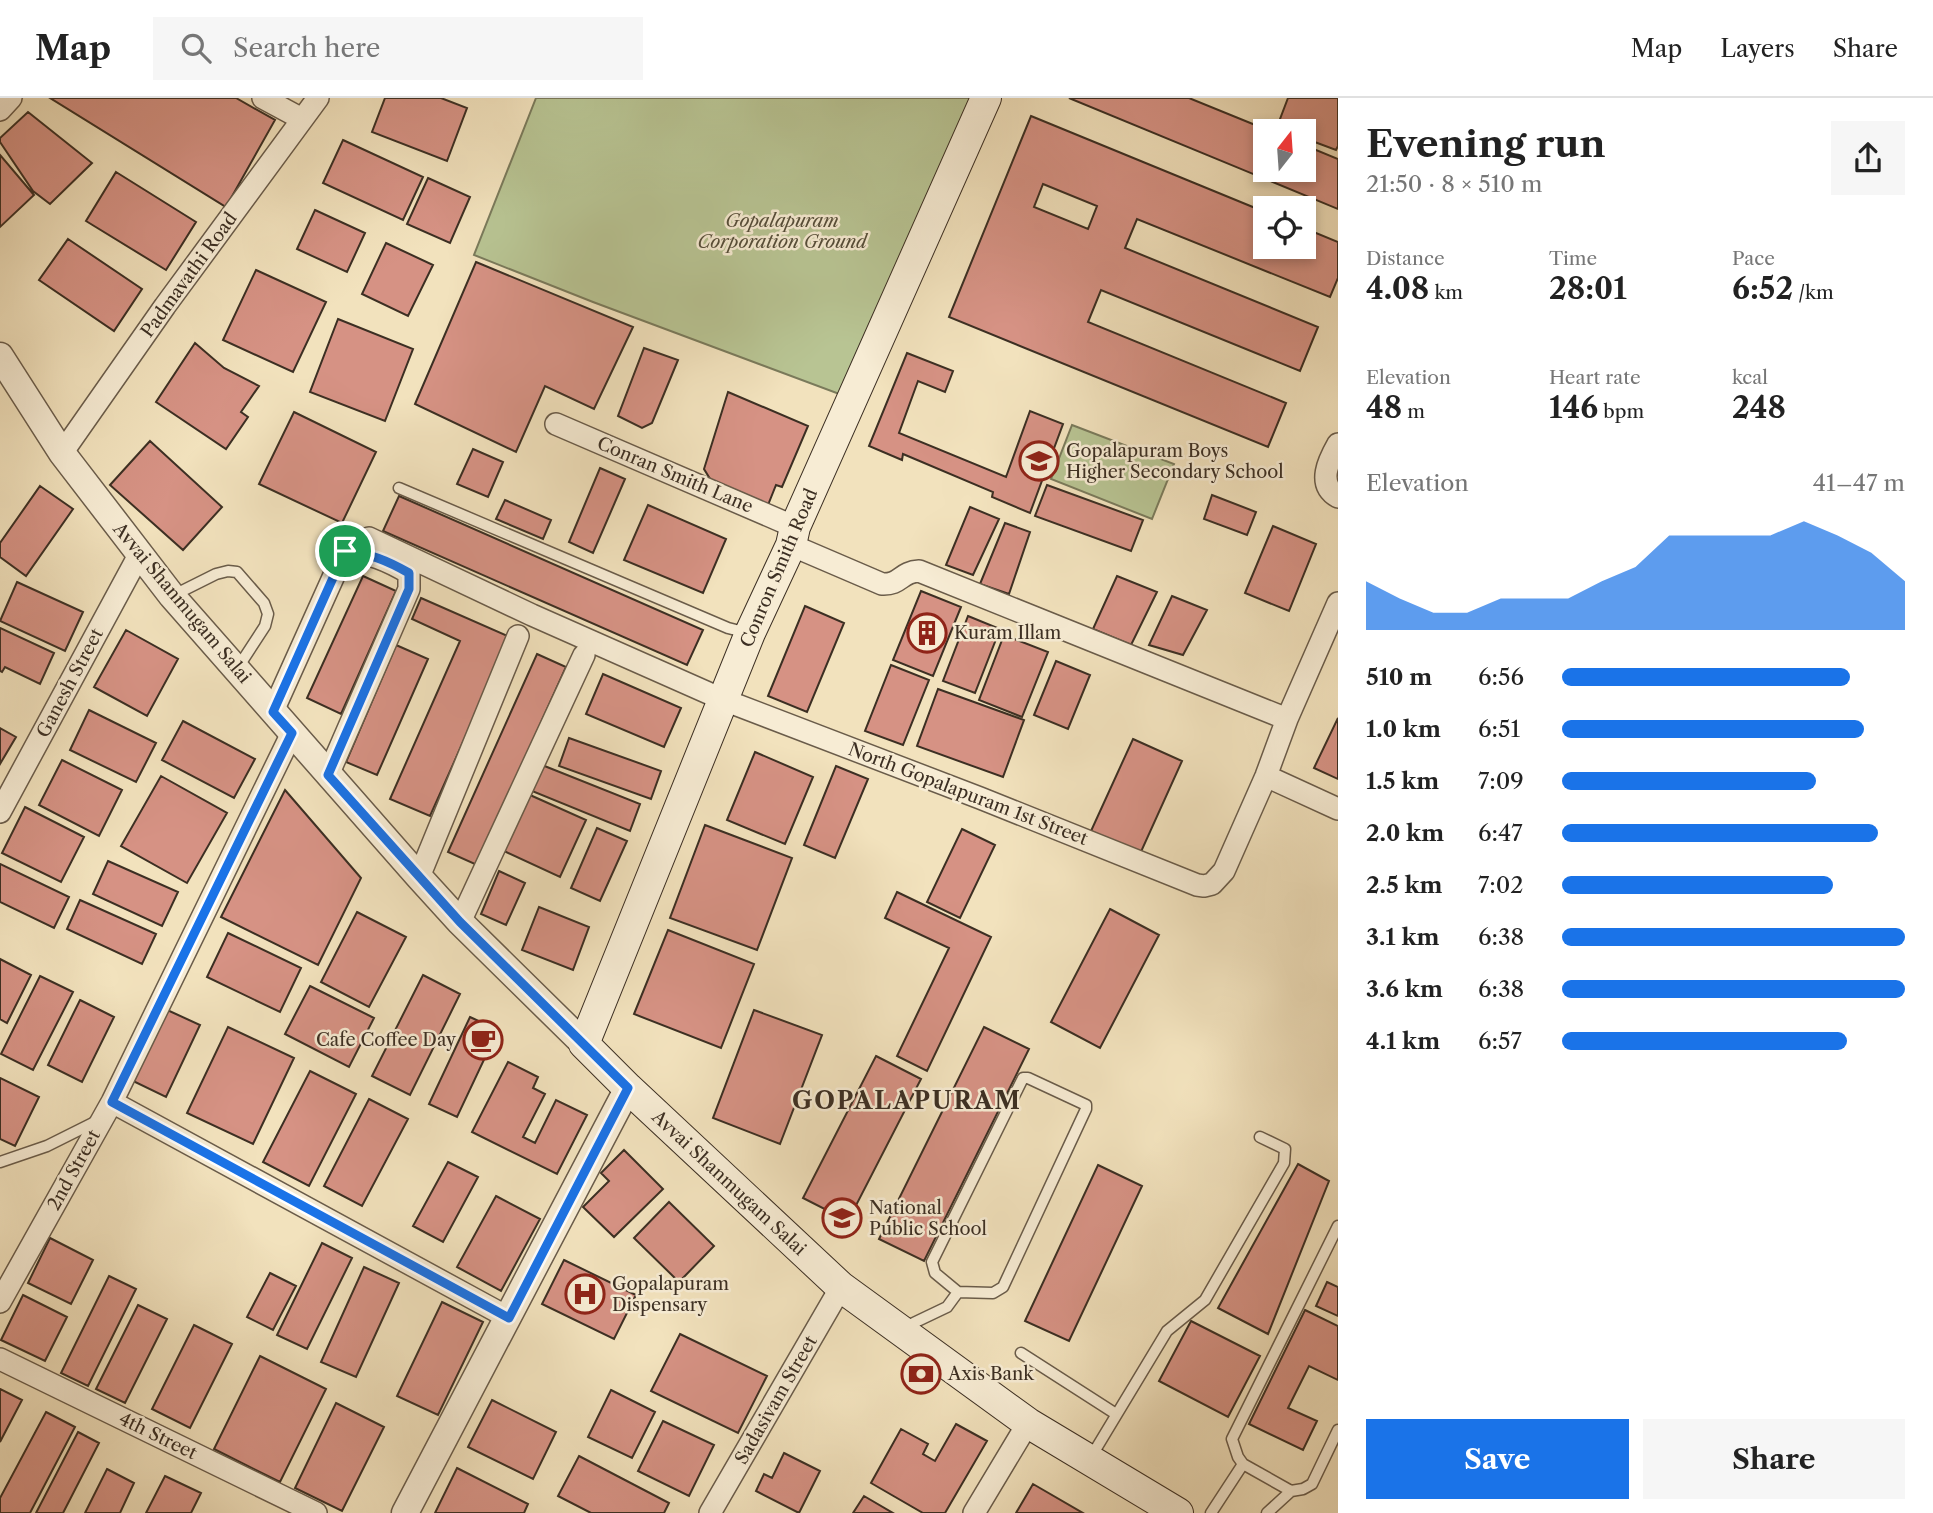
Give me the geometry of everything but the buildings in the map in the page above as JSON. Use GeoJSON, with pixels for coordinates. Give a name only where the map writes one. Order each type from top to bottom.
{"type":"FeatureCollection","features":[{"type":"Feature","properties":{"kind":"main road","name":"Conron Smith Road"},"geometry":{"type":"LineString","coordinates":[[584,1044],[750,633],[986,98]]}},
{"type":"Feature","properties":{"kind":"main road","name":"Avvai Shanmugam Salai"},"geometry":{"type":"LineString","coordinates":[[584,1044],[841,1287],[1028,1423],[1176,1513]]}},
{"type":"Feature","properties":{"kind":"street"},"geometry":{"type":"LineString","coordinates":[[0,110],[11,98]]}},
{"type":"Feature","properties":{"kind":"street"},"geometry":{"type":"LineString","coordinates":[[263,98],[302,119]]}},
{"type":"Feature","properties":{"kind":"street","name":"Padmavathi Road"},"geometry":{"type":"LineString","coordinates":[[62,453],[165,306],[318,98]]}},
{"type":"Feature","properties":{"kind":"street","name":"Avvai Shanmugam Salai"},"geometry":{"type":"LineString","coordinates":[[0,356],[62,453],[172,596],[460,922],[584,1044]]}},
{"type":"Feature","properties":{"kind":"street","name":"Conran Smith Lane"},"geometry":{"type":"LineString","coordinates":[[556,424],[793,536],[882,584],[897,583],[909,572],[919,571],[1287,719]]}},
{"type":"Feature","properties":{"kind":"street"},"geometry":{"type":"LineString","coordinates":[[1338,444],[1325,471],[1327,483],[1338,497]]}},
{"type":"Feature","properties":{"kind":"street","name":"North Gopalapuram 1st Street"},"geometry":{"type":"LineString","coordinates":[[369,538],[532,615],[724,700],[1197,885],[1212,884],[1224,871],[1266,776]]}},
{"type":"Feature","properties":{"kind":"street"},"geometry":{"type":"LineString","coordinates":[[273,712],[345,551],[360,552],[387,560],[409,573],[409,589],[328,775]]}},
{"type":"Feature","properties":{"kind":"street","name":"Ganesh Street"},"geometry":{"type":"LineString","coordinates":[[0,812],[139,555]]}},
{"type":"Feature","properties":{"kind":"street"},"geometry":{"type":"LineString","coordinates":[[1338,603],[1287,719],[1266,776],[1338,809]]}},
{"type":"Feature","properties":{"kind":"street"},"geometry":{"type":"LineString","coordinates":[[419,877],[518,636]]}},
{"type":"Feature","properties":{"kind":"street"},"geometry":{"type":"LineString","coordinates":[[460,922],[584,655]]}},
{"type":"Feature","properties":{"kind":"street","name":"2nd Street"},"geometry":{"type":"LineString","coordinates":[[2,1296],[107,1110],[292,733]]}},
{"type":"Feature","properties":{"kind":"street"},"geometry":{"type":"LineString","coordinates":[[405,1513],[628,1088]]}},
{"type":"Feature","properties":{"kind":"street"},"geometry":{"type":"LineString","coordinates":[[107,1110],[509,1318]]}},
{"type":"Feature","properties":{"kind":"street","name":"Sadasivam Street"},"geometry":{"type":"LineString","coordinates":[[710,1513],[841,1287]]}},
{"type":"Feature","properties":{"kind":"street","name":"4th Street"},"geometry":{"type":"LineString","coordinates":[[0,1359],[316,1513]]}},
{"type":"Feature","properties":{"kind":"street"},"geometry":{"type":"LineString","coordinates":[[974,1513],[1028,1423]]}},
{"type":"Feature","properties":{"kind":"lane"},"geometry":{"type":"LineString","coordinates":[[399,488],[729,628],[750,633]]}},
{"type":"Feature","properties":{"kind":"lane"},"geometry":{"type":"LineString","coordinates":[[172,596],[216,574],[237,572],[264,603],[268,614],[265,626],[236,669]]}},
{"type":"Feature","properties":{"kind":"lane"},"geometry":{"type":"LineString","coordinates":[[1028,1078],[1086,1105],[1003,1287],[993,1293],[958,1292],[935,1273],[932,1262],[1023,1079],[1028,1078]]}},
{"type":"Feature","properties":{"kind":"lane"},"geometry":{"type":"LineString","coordinates":[[0,1162],[47,1146],[107,1110]]}},
{"type":"Feature","properties":{"kind":"lane"},"geometry":{"type":"LineString","coordinates":[[1090,1460],[1167,1331],[1205,1300],[1284,1163],[1285,1149],[1260,1137]]}},
{"type":"Feature","properties":{"kind":"lane"},"geometry":{"type":"LineString","coordinates":[[1291,1491],[1243,1464],[1232,1439],[1338,1226]]}},
{"type":"Feature","properties":{"kind":"lane"},"geometry":{"type":"LineString","coordinates":[[901,1329],[947,1307],[958,1292]]}},
{"type":"Feature","properties":{"kind":"lane"},"geometry":{"type":"LineString","coordinates":[[1021,1353],[1116,1414]]}},
{"type":"Feature","properties":{"kind":"lane"},"geometry":{"type":"LineString","coordinates":[[1267,1513],[1291,1491],[1312,1484],[1338,1430]]}},
{"type":"Feature","properties":{"kind":"lane"},"geometry":{"type":"LineString","coordinates":[[1211,1513],[1243,1464]]}},
{"type":"Feature","properties":{"kind":"green space","name":"Gopalapuram Corporation Ground"},"geometry":{"type":"Polygon","coordinates":[[[536,98],[982,98],[858,401],[474,255],[536,98]]]}},
{"type":"Feature","properties":{"kind":"green space"},"geometry":{"type":"Polygon","coordinates":[[[1072,425],[1174,464],[1152,519],[1051,479],[1072,425]]]}},
{"type":"Feature","properties":{"kind":"place","name":"Gopalapuram Boys Higher Secondary School"},"geometry":{"type":"Point","coordinates":[1039,461]}},
{"type":"Feature","properties":{"kind":"place","name":"Kuram Illam"},"geometry":{"type":"Point","coordinates":[927,633]}},
{"type":"Feature","properties":{"kind":"place","name":"Cafe Coffee Day"},"geometry":{"type":"Point","coordinates":[483,1040]}},
{"type":"Feature","properties":{"kind":"place","name":"National Public School"},"geometry":{"type":"Point","coordinates":[842,1218]}},
{"type":"Feature","properties":{"kind":"place","name":"Gopalapuram Dispensary"},"geometry":{"type":"Point","coordinates":[585,1294]}},
{"type":"Feature","properties":{"kind":"place","name":"Axis Bank"},"geometry":{"type":"Point","coordinates":[921,1374]}},
{"type":"Feature","properties":{"kind":"district","name":"GOPALAPURAM"},"geometry":{"type":"Point","coordinates":[907,1101]}},
{"type":"Feature","properties":{"kind":"route"},"geometry":{"type":"LineString","coordinates":[[345,551],[360,552],[387,560],[409,573],[409,589],[328,775],[460,922],[628,1088],[509,1318],[112,1102],[292,733],[273,712],[345,551]]}}]}
